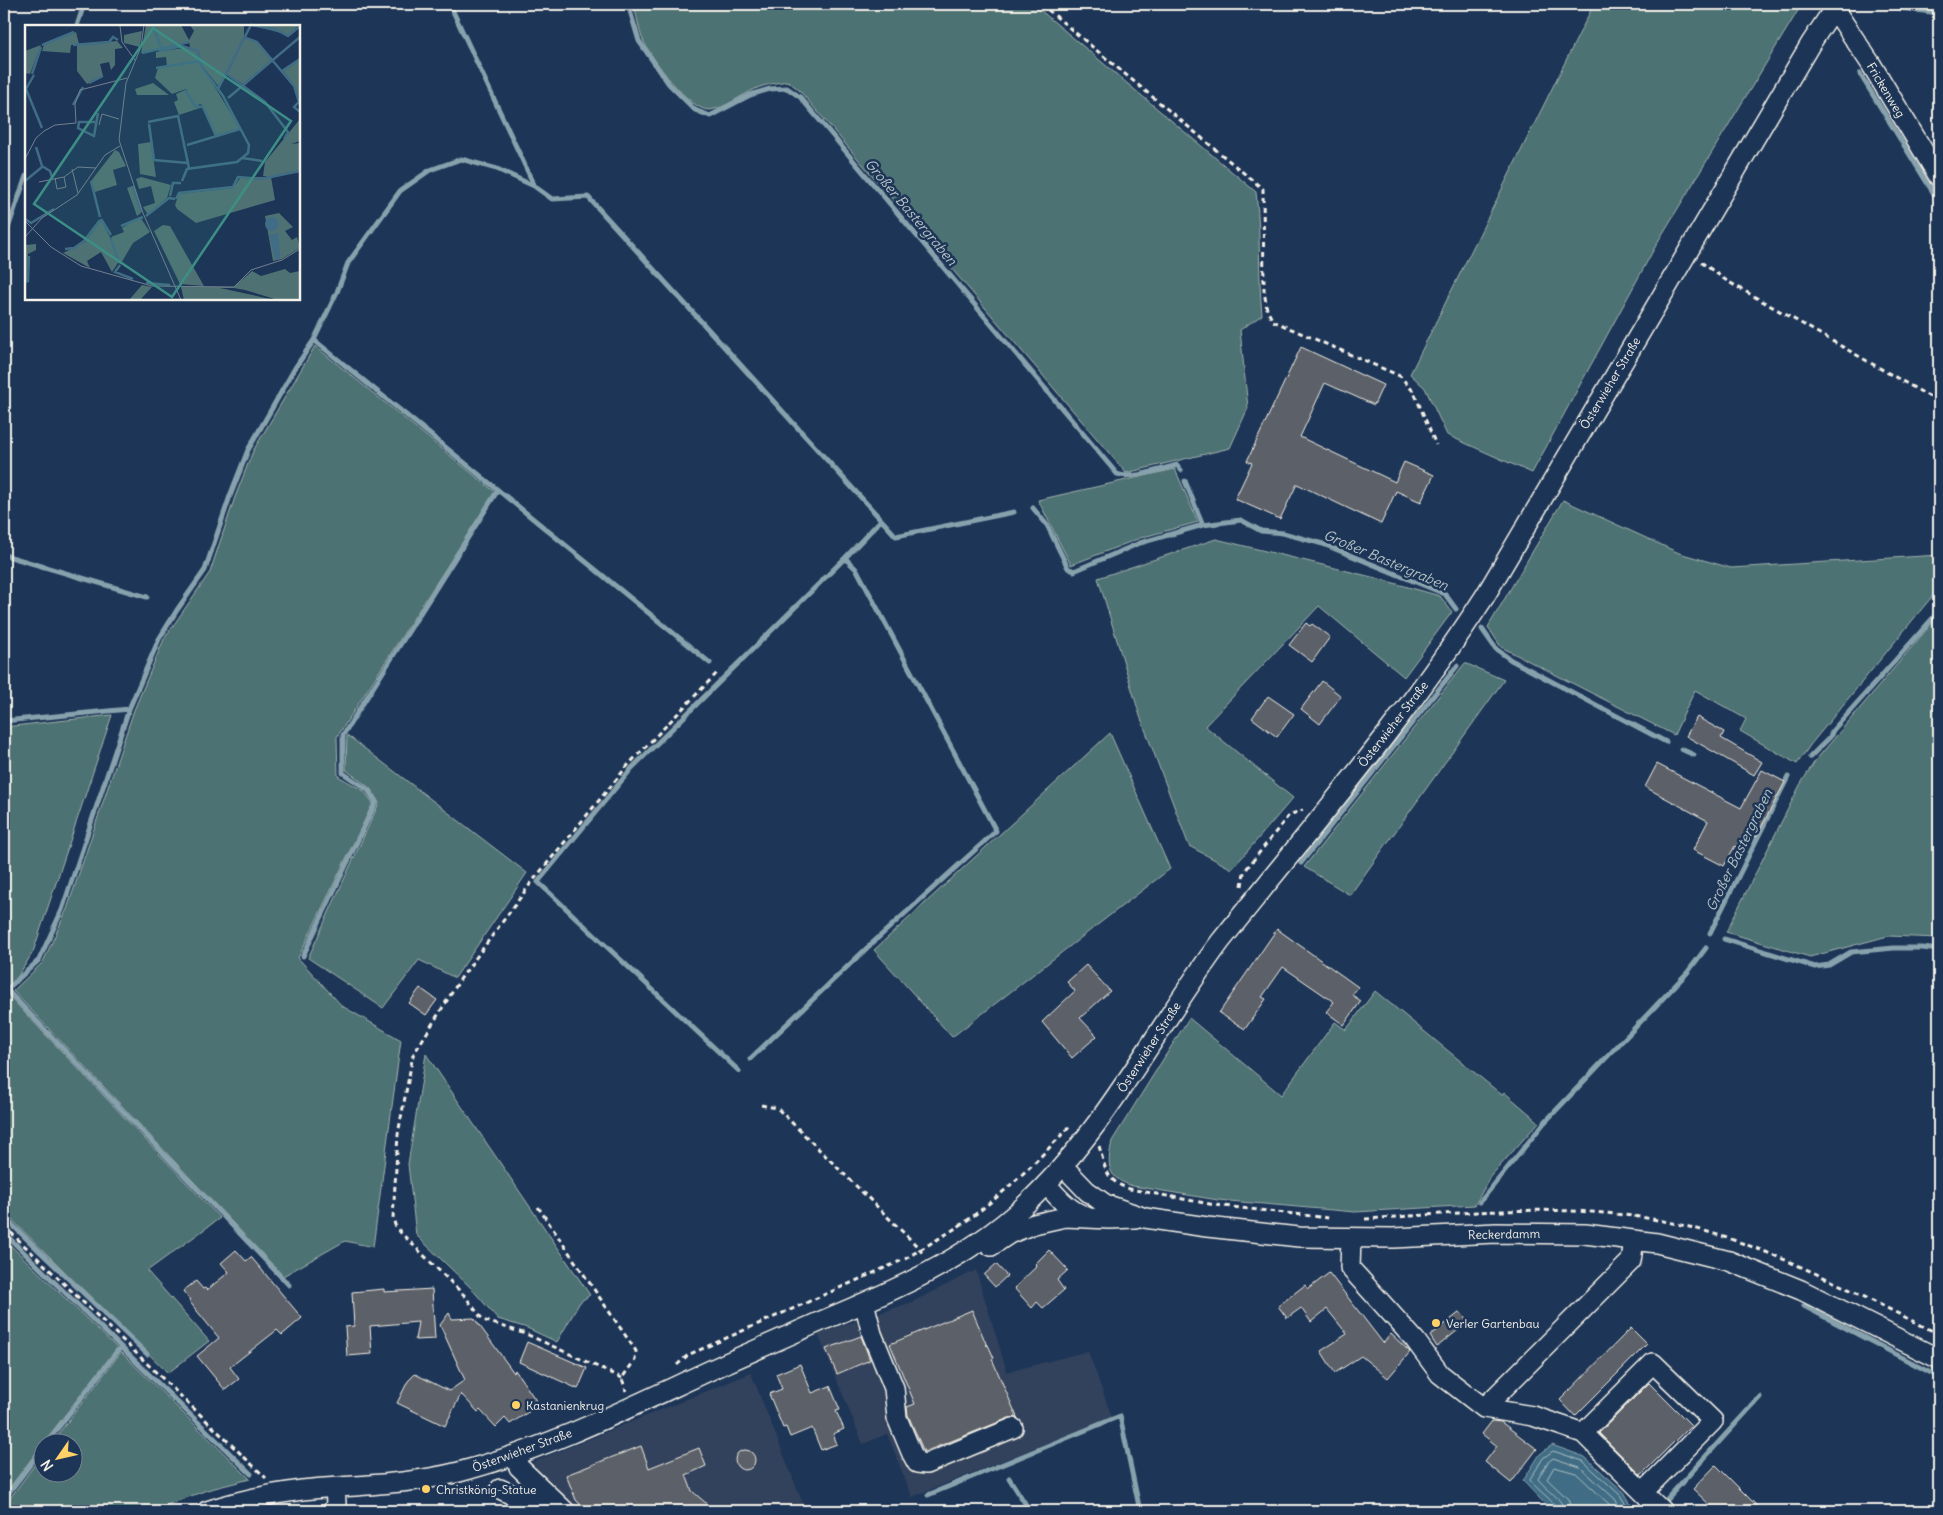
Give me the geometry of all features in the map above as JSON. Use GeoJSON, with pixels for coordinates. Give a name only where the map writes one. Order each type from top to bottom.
{"type":"FeatureCollection","features":[{"type":"Feature","properties":{"kind":"street","name":"Frickenweg"},"geometry":{"type":"LineString","coordinates":[[1834,5],[1939,177]]}},
{"type":"Feature","properties":{"kind":"street","name":"Österwieher Straße"},"geometry":{"type":"LineString","coordinates":[[207,1511],[270,1495],[433,1478],[460,1472],[514,1455],[559,1438],[628,1395],[817,1323],[933,1270],[982,1240],[1023,1208],[1063,1166],[1115,1098],[1215,950],[1454,644],[1485,596],[1680,248],[1834,5]]}},
{"type":"Feature","properties":{"kind":"street","name":"Reckerdamm"},"geometry":{"type":"LineString","coordinates":[[1063,1166],[1087,1191],[1104,1204],[1145,1218],[1207,1227],[1299,1237],[1351,1238],[1506,1233],[1585,1234],[1657,1243],[1729,1261],[1801,1290],[1939,1359]]}},
{"type":"Feature","properties":{"kind":"street"},"geometry":{"type":"LineString","coordinates":[[1046,1184],[1074,1212],[1090,1218]]}},
{"type":"Feature","properties":{"kind":"street","name":"Österwieher Straße"},"geometry":{"type":"LineString","coordinates":[[817,1323],[866,1310],[910,1293],[938,1279],[1010,1234],[1034,1224],[1065,1217],[1109,1220],[1145,1218]]}},
{"type":"Feature","properties":{"kind":"street"},"geometry":{"type":"LineString","coordinates":[[1351,1238],[1350,1268],[1415,1340],[1440,1374],[1484,1408],[1533,1416],[1583,1433],[1662,1511]]}},
{"type":"Feature","properties":{"kind":"street"},"geometry":{"type":"LineString","coordinates":[[1484,1408],[1631,1261],[1634,1240]]}},
{"type":"Feature","properties":{"kind":"street"},"geometry":{"type":"LineString","coordinates":[[866,1310],[872,1334],[894,1388],[897,1418],[917,1463],[926,1464],[1013,1428]]}},
{"type":"Feature","properties":{"kind":"street"},"geometry":{"type":"LineString","coordinates":[[1583,1433],[1654,1362],[1713,1421],[1643,1492]]}},
{"type":"Feature","properties":{"kind":"street"},"geometry":{"type":"LineString","coordinates":[[514,1455],[519,1467],[565,1511]]}},
{"type":"Feature","properties":{"kind":"street"},"geometry":{"type":"LineString","coordinates":[[333,1511],[336,1503],[335,1488]]}},
{"type":"Feature","properties":{"kind":"street"},"geometry":{"type":"LineString","coordinates":[[500,1489],[533,1505],[542,1490]]}},
{"type":"Feature","properties":{"kind":"path"},"geometry":{"type":"LineString","coordinates":[[1041,4],[1263,189],[1264,290],[1267,310],[1273,321],[1400,376],[1414,392],[1436,445]]}},
{"type":"Feature","properties":{"kind":"path"},"geometry":{"type":"LineString","coordinates":[[1680,248],[1736,286],[1939,402]]}},
{"type":"Feature","properties":{"kind":"path"},"geometry":{"type":"LineString","coordinates":[[628,1395],[622,1378],[526,1334],[483,1320],[464,1295],[401,1233],[395,1225],[393,1218],[398,1134],[413,1055],[461,978],[531,883],[629,764],[718,672]]}},
{"type":"Feature","properties":{"kind":"path"},"geometry":{"type":"LineString","coordinates":[[1241,892],[1244,872],[1288,816],[1309,808]]}},
{"type":"Feature","properties":{"kind":"path"},"geometry":{"type":"LineString","coordinates":[[762,1105],[777,1108],[920,1249],[933,1270]]}},
{"type":"Feature","properties":{"kind":"path"},"geometry":{"type":"LineString","coordinates":[[676,1367],[688,1355],[904,1259],[971,1217],[1007,1189],[1036,1163],[1072,1124]]}},
{"type":"Feature","properties":{"kind":"path"},"geometry":{"type":"LineString","coordinates":[[538,1207],[636,1351],[635,1360],[622,1378]]}},
{"type":"Feature","properties":{"kind":"path"},"geometry":{"type":"LineString","coordinates":[[4,1226],[267,1478],[270,1495]]}},
{"type":"Feature","properties":{"kind":"shaded area"},"geometry":{"type":"Polygon","coordinates":[[[976,1270],[1007,1372],[1088,1351],[1112,1417],[912,1497],[887,1434],[863,1444],[818,1334],[912,1302],[976,1270]]]}},
{"type":"Feature","properties":{"kind":"shaded area"},"geometry":{"type":"Polygon","coordinates":[[[751,1373],[806,1511],[578,1511],[542,1479],[533,1462],[751,1373]]]}},
{"type":"Feature","properties":{"kind":"green space"},"geometry":{"type":"Polygon","coordinates":[[[632,4],[1033,4],[1256,192],[1262,315],[1240,330],[1248,408],[1230,448],[1126,473],[800,91],[788,81],[776,83],[755,89],[716,109],[701,108],[682,93],[654,59],[643,40],[632,4]]]}},
{"type":"Feature","properties":{"kind":"green space"},"geometry":{"type":"Polygon","coordinates":[[[1594,4],[1802,4],[1660,238],[1532,473],[1447,435],[1425,388],[1410,374],[1594,4]]]}},
{"type":"Feature","properties":{"kind":"green space"},"geometry":{"type":"Polygon","coordinates":[[[315,346],[495,492],[337,737],[338,776],[364,791],[373,803],[298,958],[342,1006],[401,1040],[373,1247],[345,1241],[283,1276],[13,991],[43,962],[67,909],[134,710],[164,639],[210,572],[235,497],[253,451],[315,346]]]}},
{"type":"Feature","properties":{"kind":"green space"},"geometry":{"type":"Polygon","coordinates":[[[1175,469],[1198,522],[1140,538],[1071,565],[1038,500],[1175,469]]]}},
{"type":"Feature","properties":{"kind":"green space"},"geometry":{"type":"Polygon","coordinates":[[[1563,500],[1679,553],[1731,568],[1939,555],[1939,588],[1811,744],[1797,764],[1740,731],[1746,719],[1695,690],[1674,735],[1501,647],[1488,627],[1563,500]]]}},
{"type":"Feature","properties":{"kind":"green space"},"geometry":{"type":"Polygon","coordinates":[[[1216,539],[1376,578],[1440,596],[1452,612],[1404,677],[1319,606],[1205,726],[1293,798],[1232,869],[1189,846],[1140,716],[1098,578],[1216,539]]]}},
{"type":"Feature","properties":{"kind":"green space"},"geometry":{"type":"Polygon","coordinates":[[[1939,615],[1939,938],[1888,936],[1810,957],[1726,932],[1800,785],[1815,761],[1939,615]]]}},
{"type":"Feature","properties":{"kind":"green space"},"geometry":{"type":"Polygon","coordinates":[[[1465,663],[1504,680],[1350,895],[1304,867],[1465,663]]]}},
{"type":"Feature","properties":{"kind":"green space"},"geometry":{"type":"Polygon","coordinates":[[[112,715],[33,952],[7,994],[220,1218],[147,1271],[209,1341],[168,1373],[4,1212],[4,727],[112,715]]]}},
{"type":"Feature","properties":{"kind":"green space"},"geometry":{"type":"Polygon","coordinates":[[[1110,733],[1170,869],[952,1037],[874,950],[1110,733]]]}},
{"type":"Feature","properties":{"kind":"green space"},"geometry":{"type":"Polygon","coordinates":[[[347,735],[527,873],[455,978],[419,960],[383,1008],[308,958],[379,803],[370,788],[346,770],[347,735]]]}},
{"type":"Feature","properties":{"kind":"green space"},"geometry":{"type":"Polygon","coordinates":[[[1375,991],[1502,1095],[1504,1092],[1539,1122],[1490,1177],[1475,1205],[1355,1212],[1218,1200],[1133,1186],[1124,1183],[1113,1175],[1109,1164],[1112,1141],[1189,1018],[1281,1095],[1335,1022],[1346,1030],[1375,991]]]}},
{"type":"Feature","properties":{"kind":"green space"},"geometry":{"type":"Polygon","coordinates":[[[426,1054],[590,1295],[580,1302],[557,1342],[527,1328],[498,1319],[470,1287],[416,1235],[408,1164],[426,1054]]]}},
{"type":"Feature","properties":{"kind":"green space"},"geometry":{"type":"Polygon","coordinates":[[[4,1239],[117,1348],[52,1432],[32,1432],[32,1458],[4,1495],[4,1239]]]}},
{"type":"Feature","properties":{"kind":"green space"},"geometry":{"type":"Polygon","coordinates":[[[121,1352],[250,1479],[207,1490],[151,1511],[4,1511],[4,1506],[32,1468],[32,1482],[82,1482],[82,1432],[60,1432],[121,1352]]]}},
{"type":"Feature","properties":{"kind":"water"},"geometry":{"type":"Polygon","coordinates":[[[1552,1445],[1585,1457],[1624,1492],[1631,1504],[1630,1511],[1556,1511],[1543,1502],[1523,1481],[1540,1454],[1552,1445]]]}},
{"type":"Feature","properties":{"kind":"building"},"geometry":{"type":"Polygon","coordinates":[[[1301,347],[1383,385],[1374,405],[1325,383],[1300,437],[1395,482],[1404,462],[1434,475],[1421,502],[1396,491],[1381,524],[1297,484],[1280,519],[1235,499],[1252,463],[1247,461],[1301,347]]]}},
{"type":"Feature","properties":{"kind":"building"},"geometry":{"type":"Polygon","coordinates":[[[1306,623],[1310,626],[1312,624],[1330,637],[1312,662],[1289,645],[1306,623]]]}},
{"type":"Feature","properties":{"kind":"building"},"geometry":{"type":"Polygon","coordinates":[[[1322,681],[1341,696],[1320,724],[1301,709],[1322,681]]]}},
{"type":"Feature","properties":{"kind":"building"},"geometry":{"type":"Polygon","coordinates":[[[1268,696],[1294,714],[1277,737],[1252,718],[1268,696]]]}},
{"type":"Feature","properties":{"kind":"building"},"geometry":{"type":"Polygon","coordinates":[[[1697,717],[1724,732],[1721,738],[1762,762],[1754,775],[1686,736],[1697,717]]]}},
{"type":"Feature","properties":{"kind":"building"},"geometry":{"type":"Polygon","coordinates":[[[1657,764],[1741,808],[1762,770],[1785,782],[1756,837],[1749,834],[1741,849],[1735,846],[1724,866],[1693,850],[1708,821],[1645,787],[1657,764]]]}},
{"type":"Feature","properties":{"kind":"building"},"geometry":{"type":"Polygon","coordinates":[[[1277,929],[1358,987],[1352,995],[1361,1001],[1344,1025],[1326,1012],[1334,1002],[1283,967],[1262,997],[1266,999],[1245,1029],[1219,1013],[1277,929]]]}},
{"type":"Feature","properties":{"kind":"building"},"geometry":{"type":"Polygon","coordinates":[[[1086,965],[1110,991],[1080,1018],[1097,1036],[1072,1058],[1042,1022],[1075,991],[1067,982],[1086,965]]]}},
{"type":"Feature","properties":{"kind":"building"},"geometry":{"type":"Polygon","coordinates":[[[420,988],[437,1000],[426,1015],[409,1003],[420,988]]]}},
{"type":"Feature","properties":{"kind":"building"},"geometry":{"type":"Polygon","coordinates":[[[236,1250],[246,1261],[251,1257],[302,1318],[282,1335],[277,1330],[230,1367],[239,1379],[225,1390],[197,1356],[219,1338],[183,1291],[196,1281],[203,1289],[207,1290],[229,1272],[221,1263],[236,1250]]]}},
{"type":"Feature","properties":{"kind":"building"},"geometry":{"type":"Polygon","coordinates":[[[1049,1250],[1068,1270],[1057,1280],[1064,1290],[1043,1308],[1037,1302],[1032,1308],[1014,1288],[1037,1266],[1035,1264],[1049,1250]]]}},
{"type":"Feature","properties":{"kind":"building"},"geometry":{"type":"Polygon","coordinates":[[[996,1264],[1007,1276],[995,1287],[984,1275],[996,1264]]]}},
{"type":"Feature","properties":{"kind":"building"},"geometry":{"type":"Polygon","coordinates":[[[1329,1273],[1383,1343],[1391,1334],[1410,1352],[1388,1378],[1361,1356],[1335,1373],[1321,1351],[1347,1334],[1327,1309],[1311,1322],[1301,1308],[1287,1318],[1278,1306],[1305,1285],[1308,1289],[1329,1273]]]}},
{"type":"Feature","properties":{"kind":"building"},"geometry":{"type":"Polygon","coordinates":[[[384,1289],[384,1292],[432,1289],[435,1339],[415,1340],[418,1322],[370,1326],[372,1354],[347,1356],[345,1327],[354,1326],[352,1292],[384,1289]]]}},
{"type":"Feature","properties":{"kind":"building"},"geometry":{"type":"Polygon","coordinates":[[[972,1310],[994,1358],[992,1359],[1017,1417],[1009,1418],[924,1452],[908,1415],[907,1407],[915,1404],[890,1344],[972,1310]]]}},
{"type":"Feature","properties":{"kind":"building"},"geometry":{"type":"Polygon","coordinates":[[[1460,1312],[1468,1322],[1437,1347],[1430,1336],[1460,1312]]]}},
{"type":"Feature","properties":{"kind":"building"},"geometry":{"type":"Polygon","coordinates":[[[449,1313],[452,1319],[474,1318],[514,1373],[515,1370],[539,1405],[510,1424],[505,1418],[496,1427],[461,1394],[445,1426],[397,1403],[408,1381],[415,1374],[449,1391],[465,1380],[440,1325],[449,1313]]]}},
{"type":"Feature","properties":{"kind":"building"},"geometry":{"type":"Polygon","coordinates":[[[1631,1328],[1647,1344],[1575,1416],[1560,1400],[1631,1328]]]}},
{"type":"Feature","properties":{"kind":"building"},"geometry":{"type":"Polygon","coordinates":[[[861,1336],[870,1360],[837,1374],[826,1349],[861,1336]]]}},
{"type":"Feature","properties":{"kind":"building"},"geometry":{"type":"Polygon","coordinates":[[[527,1342],[587,1368],[578,1389],[519,1362],[527,1342]]]}},
{"type":"Feature","properties":{"kind":"building"},"geometry":{"type":"Polygon","coordinates":[[[800,1364],[812,1393],[830,1386],[840,1410],[836,1411],[844,1429],[833,1434],[837,1444],[821,1450],[812,1428],[790,1437],[786,1427],[783,1428],[769,1394],[782,1389],[776,1374],[800,1364]]]}},
{"type":"Feature","properties":{"kind":"building"},"geometry":{"type":"Polygon","coordinates":[[[1649,1383],[1691,1425],[1641,1475],[1599,1433],[1649,1383]]]}},
{"type":"Feature","properties":{"kind":"building"},"geometry":{"type":"Polygon","coordinates":[[[1492,1421],[1501,1422],[1537,1449],[1511,1483],[1485,1462],[1497,1446],[1482,1434],[1492,1421]]]}},
{"type":"Feature","properties":{"kind":"building"},"geometry":{"type":"Polygon","coordinates":[[[641,1446],[649,1468],[699,1448],[706,1466],[686,1475],[692,1491],[715,1511],[587,1511],[576,1500],[566,1475],[641,1446]]]}},
{"type":"Feature","properties":{"kind":"building"},"geometry":{"type":"Polygon","coordinates":[[[745,1450],[752,1453],[755,1460],[752,1467],[745,1470],[738,1467],[735,1460],[738,1453],[745,1450]]]}},
{"type":"Feature","properties":{"kind":"building"},"geometry":{"type":"Polygon","coordinates":[[[1716,1465],[1762,1511],[1716,1511],[1693,1489],[1716,1465]]]}},
{"type":"Feature","properties":{"kind":"waterway"},"geometry":{"type":"LineString","coordinates":[[77,25],[84,4]]}},
{"type":"Feature","properties":{"kind":"waterway","name":"Großer Bastergraben"},"geometry":{"type":"LineString","coordinates":[[628,4],[639,41],[669,84],[695,110],[710,116],[750,95],[770,89],[787,88],[800,97],[1117,474],[1123,476],[1139,475],[1177,465],[1181,470]]}},
{"type":"Feature","properties":{"kind":"waterway"},"geometry":{"type":"LineString","coordinates":[[1870,4],[1939,13]]}},
{"type":"Feature","properties":{"kind":"waterway"},"geometry":{"type":"LineString","coordinates":[[451,7],[534,185]]}},
{"type":"Feature","properties":{"kind":"waterway"},"geometry":{"type":"LineString","coordinates":[[1860,74],[1939,202]]}},
{"type":"Feature","properties":{"kind":"waterway"},"geometry":{"type":"LineString","coordinates":[[4,992],[39,960],[62,910],[129,709],[159,639],[205,570],[248,450],[295,368],[314,340],[337,292],[348,263],[400,191],[430,170],[461,159],[497,169],[534,186],[552,199],[588,197],[896,536],[1014,512]]}},
{"type":"Feature","properties":{"kind":"waterway"},"geometry":{"type":"LineString","coordinates":[[4,240],[25,179]]}},
{"type":"Feature","properties":{"kind":"waterway"},"geometry":{"type":"LineString","coordinates":[[314,340],[710,663]]}},
{"type":"Feature","properties":{"kind":"waterway","name":"Großer Bastergraben"},"geometry":{"type":"LineString","coordinates":[[1185,481],[1203,525],[1241,520],[1261,531],[1283,533],[1323,544],[1445,594],[1456,609]]}},
{"type":"Feature","properties":{"kind":"waterway"},"geometry":{"type":"LineString","coordinates":[[303,956],[376,802],[368,790],[343,773],[343,735],[498,490]]}},
{"type":"Feature","properties":{"kind":"waterway"},"geometry":{"type":"LineString","coordinates":[[1033,508],[1047,525],[1068,568],[1074,571],[1140,543],[1203,525]]}},
{"type":"Feature","properties":{"kind":"waterway"},"geometry":{"type":"LineString","coordinates":[[739,1071],[538,882],[632,768],[845,558],[881,520]]}},
{"type":"Feature","properties":{"kind":"waterway"},"geometry":{"type":"LineString","coordinates":[[4,555],[147,597]]}},
{"type":"Feature","properties":{"kind":"waterway"},"geometry":{"type":"LineString","coordinates":[[750,1059],[868,947],[996,831],[857,570],[845,558]]}},
{"type":"Feature","properties":{"kind":"waterway"},"geometry":{"type":"LineString","coordinates":[[1810,757],[1830,737],[1833,730],[1934,617],[1939,607]]}},
{"type":"Feature","properties":{"kind":"waterway","name":"Großer Bastergraben"},"geometry":{"type":"LineString","coordinates":[[1482,629],[1496,649],[1511,660],[1666,742]]}},
{"type":"Feature","properties":{"kind":"waterway"},"geometry":{"type":"LineString","coordinates":[[1301,863],[1457,666]]}},
{"type":"Feature","properties":{"kind":"waterway"},"geometry":{"type":"LineString","coordinates":[[4,721],[129,709]]}},
{"type":"Feature","properties":{"kind":"waterway","name":"Großer Bastergraben"},"geometry":{"type":"LineString","coordinates":[[1681,749],[1694,755]]}},
{"type":"Feature","properties":{"kind":"waterway","name":"Großer Bastergraben"},"geometry":{"type":"LineString","coordinates":[[1710,933],[1788,777]]}},
{"type":"Feature","properties":{"kind":"waterway","name":"Großer Bastergraben"},"geometry":{"type":"LineString","coordinates":[[1724,939],[1815,967],[1829,965],[1851,952],[1894,948],[1939,950]]}},
{"type":"Feature","properties":{"kind":"waterway"},"geometry":{"type":"LineString","coordinates":[[1480,1202],[1544,1123],[1687,973],[1706,948]]}},
{"type":"Feature","properties":{"kind":"waterway"},"geometry":{"type":"LineString","coordinates":[[7,990],[289,1285]]}},
{"type":"Feature","properties":{"kind":"waterway"},"geometry":{"type":"LineString","coordinates":[[4,1217],[147,1354]]}},
{"type":"Feature","properties":{"kind":"waterway"},"geometry":{"type":"LineString","coordinates":[[4,1233],[251,1474]]}},
{"type":"Feature","properties":{"kind":"waterway"},"geometry":{"type":"LineString","coordinates":[[1804,1306],[1939,1377]]}},
{"type":"Feature","properties":{"kind":"waterway"},"geometry":{"type":"LineString","coordinates":[[55,1432],[121,1347]]}},
{"type":"Feature","properties":{"kind":"waterway"},"geometry":{"type":"LineString","coordinates":[[1665,1501],[1760,1397]]}},
{"type":"Feature","properties":{"kind":"waterway"},"geometry":{"type":"LineString","coordinates":[[928,1495],[1120,1416],[1140,1511]]}},
{"type":"Feature","properties":{"kind":"waterway"},"geometry":{"type":"LineString","coordinates":[[4,1499],[32,1462]]}},
{"type":"Feature","properties":{"kind":"waterway"},"geometry":{"type":"LineString","coordinates":[[1009,1478],[1030,1511]]}},
{"type":"Feature","properties":{"kind":"place","name":"Verler Gartenbau"},"geometry":{"type":"Point","coordinates":[1436,1323]}},
{"type":"Feature","properties":{"kind":"place","name":"Kastanienkrug"},"geometry":{"type":"Point","coordinates":[516,1405]}},
{"type":"Feature","properties":{"kind":"place","name":"Christkönig-Statue"},"geometry":{"type":"Point","coordinates":[426,1489]}}]}
